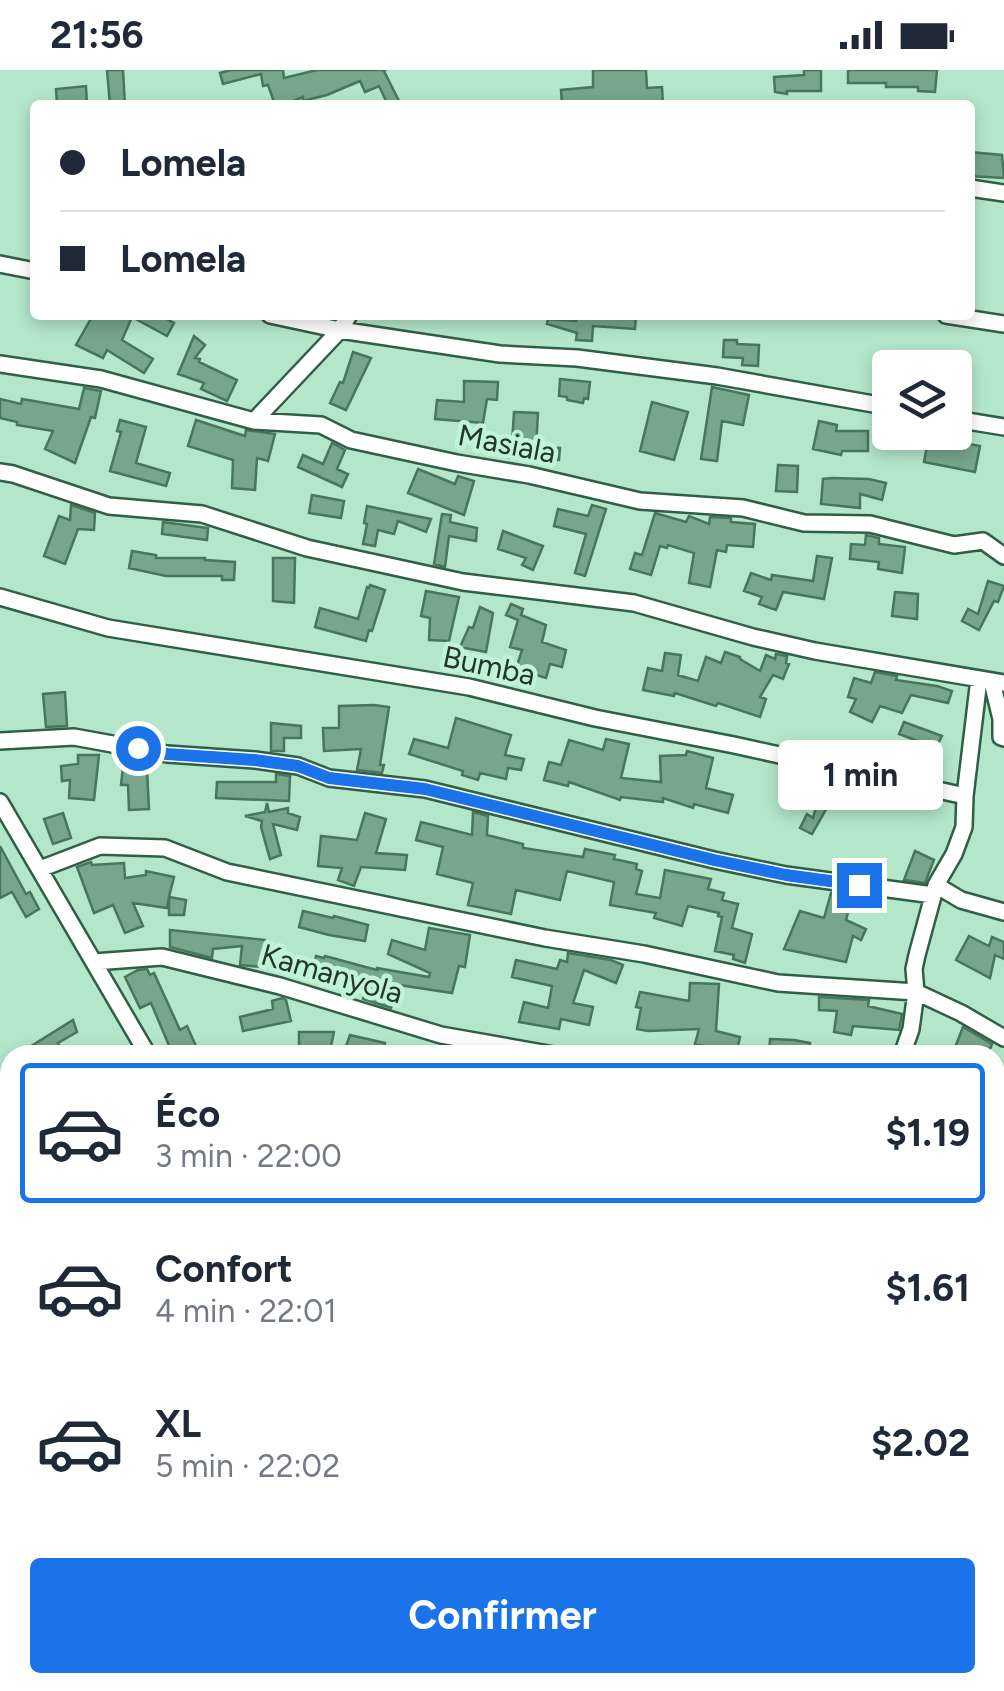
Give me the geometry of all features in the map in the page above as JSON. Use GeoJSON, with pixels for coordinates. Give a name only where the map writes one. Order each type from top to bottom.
{"type":"FeatureCollection","features":[{"type":"Feature","properties":{"kind":"street"},"geometry":{"type":"LineString","coordinates":[[975,189],[1004,193]]}},
{"type":"Feature","properties":{"kind":"street"},"geometry":{"type":"LineString","coordinates":[[0,264],[30,270]]}},
{"type":"Feature","properties":{"kind":"street"},"geometry":{"type":"LineString","coordinates":[[293,320],[500,354],[578,358],[717,376],[872,404]]}},
{"type":"Feature","properties":{"kind":"street"},"geometry":{"type":"LineString","coordinates":[[254,421],[346,320]]}},
{"type":"Feature","properties":{"kind":"street"},"geometry":{"type":"LineString","coordinates":[[975,320],[1004,324]]}},
{"type":"Feature","properties":{"kind":"street","name":"Masiala"},"geometry":{"type":"LineString","coordinates":[[0,364],[102,379],[254,421],[321,425],[352,440],[640,501],[744,508],[804,522],[870,524],[954,545],[984,541],[1004,556]]}},
{"type":"Feature","properties":{"kind":"street"},"geometry":{"type":"LineString","coordinates":[[972,422],[1004,428]]}},
{"type":"Feature","properties":{"kind":"street"},"geometry":{"type":"LineString","coordinates":[[0,472],[109,506],[202,514],[306,548],[462,582],[634,603],[815,651],[992,681]]}},
{"type":"Feature","properties":{"kind":"street","name":"Bumba"},"geometry":{"type":"LineString","coordinates":[[0,597],[108,628],[469,687],[595,718],[965,796]]}},
{"type":"Feature","properties":{"kind":"street"},"geometry":{"type":"LineString","coordinates":[[992,681],[1001,719],[1000,737],[1004,738]]}},
{"type":"Feature","properties":{"kind":"street"},"geometry":{"type":"LineString","coordinates":[[905,1045],[916,992],[914,969],[935,890],[964,826],[965,796],[992,681]]}},
{"type":"Feature","properties":{"kind":"street"},"geometry":{"type":"LineString","coordinates":[[0,741],[74,737],[167,754],[298,766],[329,778],[425,789],[786,875],[935,890],[1004,912]]}},
{"type":"Feature","properties":{"kind":"street"},"geometry":{"type":"LineString","coordinates":[[0,802],[142,1045]]}},
{"type":"Feature","properties":{"kind":"street"},"geometry":{"type":"LineString","coordinates":[[40,869],[100,846],[164,848],[226,872],[545,938],[778,982],[916,992],[1004,1038]]}},
{"type":"Feature","properties":{"kind":"street","name":"Kamanyola"},"geometry":{"type":"LineString","coordinates":[[94,962],[162,957],[280,986],[441,1035],[498,1045]]}},
{"type":"Feature","properties":{"kind":"building"},"geometry":{"type":"Polygon","coordinates":[[[107,70],[123,70],[125,100],[110,100],[107,70]]]}},
{"type":"Feature","properties":{"kind":"building"},"geometry":{"type":"Polygon","coordinates":[[[283,70],[284,78],[317,70],[386,70],[398,100],[386,100],[379,86],[365,92],[360,81],[307,100],[273,100],[268,85],[263,86],[261,74],[223,84],[220,73],[283,70]]]}},
{"type":"Feature","properties":{"kind":"building"},"geometry":{"type":"Polygon","coordinates":[[[593,70],[646,70],[647,88],[662,87],[663,100],[562,100],[561,90],[593,87],[593,70]]]}},
{"type":"Feature","properties":{"kind":"building"},"geometry":{"type":"Polygon","coordinates":[[[804,70],[821,70],[821,91],[775,92],[774,77],[804,75],[804,70]]]}},
{"type":"Feature","properties":{"kind":"building"},"geometry":{"type":"Polygon","coordinates":[[[848,70],[937,70],[935,92],[918,91],[918,87],[886,87],[886,83],[848,83],[848,70]]]}},
{"type":"Feature","properties":{"kind":"building"},"geometry":{"type":"Polygon","coordinates":[[[86,86],[87,100],[57,100],[56,89],[86,86]]]}},
{"type":"Feature","properties":{"kind":"building"},"geometry":{"type":"Polygon","coordinates":[[[975,152],[1002,155],[1004,178],[975,176],[975,152]]]}},
{"type":"Feature","properties":{"kind":"building"},"geometry":{"type":"Polygon","coordinates":[[[90,320],[131,320],[122,340],[153,359],[144,373],[107,350],[103,358],[76,345],[90,320]]]}},
{"type":"Feature","properties":{"kind":"building"},"geometry":{"type":"Polygon","coordinates":[[[138,320],[174,323],[167,336],[138,320]]]}},
{"type":"Feature","properties":{"kind":"building"},"geometry":{"type":"Polygon","coordinates":[[[548,320],[636,320],[635,329],[593,326],[592,341],[576,340],[577,333],[547,324],[548,320]]]}},
{"type":"Feature","properties":{"kind":"building"},"geometry":{"type":"Polygon","coordinates":[[[194,336],[205,345],[195,358],[237,380],[227,401],[201,389],[204,383],[178,374],[194,336]]]}},
{"type":"Feature","properties":{"kind":"building"},"geometry":{"type":"Polygon","coordinates":[[[724,340],[759,345],[758,366],[742,365],[743,358],[723,357],[724,340]]]}},
{"type":"Feature","properties":{"kind":"building"},"geometry":{"type":"Polygon","coordinates":[[[353,352],[371,358],[346,410],[330,403],[340,382],[343,383],[353,352]]]}},
{"type":"Feature","properties":{"kind":"building"},"geometry":{"type":"Polygon","coordinates":[[[560,379],[590,382],[588,399],[584,398],[583,403],[559,396],[560,379]]]}},
{"type":"Feature","properties":{"kind":"building"},"geometry":{"type":"Polygon","coordinates":[[[464,381],[498,382],[497,400],[487,399],[483,423],[435,419],[437,400],[464,402],[464,381]]]}},
{"type":"Feature","properties":{"kind":"building"},"geometry":{"type":"Polygon","coordinates":[[[712,387],[749,395],[743,425],[722,421],[717,461],[701,459],[712,387]]]}},
{"type":"Feature","properties":{"kind":"building"},"geometry":{"type":"Polygon","coordinates":[[[84,388],[101,391],[95,418],[91,417],[75,463],[45,449],[53,431],[0,418],[0,399],[79,409],[84,388]]]}},
{"type":"Feature","properties":{"kind":"building"},"geometry":{"type":"Polygon","coordinates":[[[652,402],[688,412],[674,460],[640,451],[652,402]]]}},
{"type":"Feature","properties":{"kind":"building"},"geometry":{"type":"Polygon","coordinates":[[[514,412],[538,413],[536,447],[560,448],[559,460],[503,457],[505,443],[512,443],[514,412]]]}},
{"type":"Feature","properties":{"kind":"building"},"geometry":{"type":"Polygon","coordinates":[[[120,420],[146,427],[136,463],[170,473],[166,486],[110,471],[121,432],[117,431],[120,420]]]}},
{"type":"Feature","properties":{"kind":"building"},"geometry":{"type":"Polygon","coordinates":[[[196,420],[245,436],[246,430],[275,434],[268,461],[257,458],[255,490],[232,488],[233,460],[188,446],[196,420]]]}},
{"type":"Feature","properties":{"kind":"building"},"geometry":{"type":"Polygon","coordinates":[[[819,421],[837,425],[836,431],[868,431],[868,451],[842,451],[841,455],[813,449],[819,421]]]}},
{"type":"Feature","properties":{"kind":"building"},"geometry":{"type":"Polygon","coordinates":[[[332,443],[345,450],[337,469],[348,474],[342,487],[298,467],[303,455],[323,464],[332,443]]]}},
{"type":"Feature","properties":{"kind":"building"},"geometry":{"type":"Polygon","coordinates":[[[972,445],[980,446],[975,472],[924,462],[926,450],[972,450],[972,445]]]}},
{"type":"Feature","properties":{"kind":"building"},"geometry":{"type":"Polygon","coordinates":[[[778,465],[798,466],[797,492],[776,491],[778,465]]]}},
{"type":"Feature","properties":{"kind":"building"},"geometry":{"type":"Polygon","coordinates":[[[418,469],[455,484],[458,476],[474,481],[464,515],[408,493],[418,469]]]}},
{"type":"Feature","properties":{"kind":"building"},"geometry":{"type":"Polygon","coordinates":[[[823,479],[886,483],[882,500],[860,494],[860,508],[821,504],[823,479]]]}},
{"type":"Feature","properties":{"kind":"building"},"geometry":{"type":"Polygon","coordinates":[[[312,495],[344,501],[341,518],[309,513],[312,495]]]}},
{"type":"Feature","properties":{"kind":"building"},"geometry":{"type":"Polygon","coordinates":[[[71,505],[95,513],[94,530],[78,529],[65,564],[44,556],[59,516],[70,520],[71,505]]]}},
{"type":"Feature","properties":{"kind":"building"},"geometry":{"type":"Polygon","coordinates":[[[592,505],[606,509],[585,576],[575,573],[586,534],[554,526],[558,509],[588,516],[592,505]]]}},
{"type":"Feature","properties":{"kind":"building"},"geometry":{"type":"Polygon","coordinates":[[[367,506],[431,519],[426,532],[398,521],[394,534],[378,530],[375,546],[363,544],[367,506]]]}},
{"type":"Feature","properties":{"kind":"building"},"geometry":{"type":"Polygon","coordinates":[[[655,513],[686,522],[689,516],[709,524],[710,517],[755,524],[753,547],[727,545],[726,552],[717,550],[710,587],[689,583],[694,553],[668,545],[660,546],[651,575],[630,569],[635,553],[642,555],[655,513]]]}},
{"type":"Feature","properties":{"kind":"building"},"geometry":{"type":"Polygon","coordinates":[[[442,514],[451,515],[450,522],[477,528],[476,541],[449,536],[445,567],[434,564],[442,514]]]}},
{"type":"Feature","properties":{"kind":"building"},"geometry":{"type":"Polygon","coordinates":[[[163,522],[208,528],[207,540],[162,534],[163,522]]]}},
{"type":"Feature","properties":{"kind":"building"},"geometry":{"type":"Polygon","coordinates":[[[503,531],[543,546],[533,570],[522,565],[526,558],[498,549],[503,531]]]}},
{"type":"Feature","properties":{"kind":"building"},"geometry":{"type":"Polygon","coordinates":[[[866,535],[879,538],[879,544],[905,547],[902,573],[878,569],[879,562],[850,559],[851,544],[865,545],[866,535]]]}},
{"type":"Feature","properties":{"kind":"building"},"geometry":{"type":"Polygon","coordinates":[[[132,551],[156,558],[235,562],[234,580],[222,580],[222,576],[166,576],[129,568],[132,551]]]}},
{"type":"Feature","properties":{"kind":"building"},"geometry":{"type":"Polygon","coordinates":[[[817,556],[832,558],[824,599],[783,592],[776,610],[759,604],[762,597],[744,591],[751,573],[771,580],[772,575],[813,581],[817,556]]]}},
{"type":"Feature","properties":{"kind":"building"},"geometry":{"type":"Polygon","coordinates":[[[273,558],[295,558],[294,603],[273,601],[273,558]]]}},
{"type":"Feature","properties":{"kind":"building"},"geometry":{"type":"Polygon","coordinates":[[[988,581],[1004,586],[979,630],[962,621],[968,609],[978,614],[988,581]]]}},
{"type":"Feature","properties":{"kind":"building"},"geometry":{"type":"Polygon","coordinates":[[[370,585],[385,590],[366,641],[315,627],[320,608],[358,619],[370,585]]]}},
{"type":"Feature","properties":{"kind":"building"},"geometry":{"type":"Polygon","coordinates":[[[426,591],[459,597],[449,641],[429,640],[430,618],[421,616],[426,591]]]}},
{"type":"Feature","properties":{"kind":"building"},"geometry":{"type":"Polygon","coordinates":[[[895,592],[918,594],[917,619],[892,616],[895,592]]]}},
{"type":"Feature","properties":{"kind":"building"},"geometry":{"type":"Polygon","coordinates":[[[511,604],[523,609],[521,615],[546,625],[542,642],[566,650],[562,667],[550,664],[546,678],[516,669],[522,650],[510,647],[518,620],[506,615],[511,604]]]}},
{"type":"Feature","properties":{"kind":"building"},"geometry":{"type":"Polygon","coordinates":[[[480,607],[493,613],[486,652],[460,647],[469,627],[473,628],[480,607]]]}},
{"type":"Feature","properties":{"kind":"building"},"geometry":{"type":"Polygon","coordinates":[[[725,652],[760,671],[766,655],[775,659],[776,654],[787,656],[789,664],[783,679],[773,675],[760,697],[766,699],[760,717],[675,693],[674,696],[643,690],[648,668],[662,671],[665,653],[681,655],[678,675],[698,681],[706,657],[721,663],[725,652]]]}},
{"type":"Feature","properties":{"kind":"building"},"geometry":{"type":"Polygon","coordinates":[[[875,672],[952,691],[948,703],[911,695],[902,713],[880,706],[872,722],[850,712],[856,699],[848,697],[854,678],[871,683],[875,672]]]}},
{"type":"Feature","properties":{"kind":"building"},"geometry":{"type":"Polygon","coordinates":[[[65,692],[67,726],[46,727],[43,694],[65,692]]]}},
{"type":"Feature","properties":{"kind":"building"},"geometry":{"type":"Polygon","coordinates":[[[339,706],[389,707],[382,773],[357,770],[361,749],[324,751],[323,728],[339,728],[339,706]]]}},
{"type":"Feature","properties":{"kind":"building"},"geometry":{"type":"Polygon","coordinates":[[[456,718],[511,735],[505,755],[524,759],[521,770],[508,768],[506,779],[480,773],[478,780],[462,775],[463,771],[409,754],[414,739],[448,748],[456,718]]]}},
{"type":"Feature","properties":{"kind":"building"},"geometry":{"type":"Polygon","coordinates":[[[904,722],[942,736],[936,748],[899,734],[904,722]]]}},
{"type":"Feature","properties":{"kind":"building"},"geometry":{"type":"Polygon","coordinates":[[[271,723],[301,726],[301,738],[284,738],[284,751],[271,751],[271,723]]]}},
{"type":"Feature","properties":{"kind":"building"},"geometry":{"type":"Polygon","coordinates":[[[606,739],[629,744],[621,778],[661,782],[660,756],[686,755],[687,751],[713,758],[706,788],[733,795],[728,813],[663,798],[663,802],[621,797],[620,800],[569,782],[568,786],[544,780],[549,762],[561,765],[569,740],[603,750],[606,739]]]}},
{"type":"Feature","properties":{"kind":"building"},"geometry":{"type":"Polygon","coordinates":[[[78,755],[99,755],[94,800],[69,798],[70,780],[62,781],[61,766],[78,764],[78,755]]]}},
{"type":"Feature","properties":{"kind":"building"},"geometry":{"type":"Polygon","coordinates":[[[124,758],[135,760],[134,769],[147,769],[149,809],[129,810],[128,785],[121,785],[124,758]]]}},
{"type":"Feature","properties":{"kind":"building"},"geometry":{"type":"Polygon","coordinates":[[[276,774],[290,776],[289,801],[216,798],[217,782],[276,782],[276,774]]]}},
{"type":"Feature","properties":{"kind":"building"},"geometry":{"type":"Polygon","coordinates":[[[824,776],[836,779],[833,792],[840,793],[837,808],[828,806],[812,834],[800,828],[807,814],[813,818],[824,776]]]}},
{"type":"Feature","properties":{"kind":"building"},"geometry":{"type":"Polygon","coordinates":[[[267,803],[269,812],[288,808],[288,813],[300,817],[297,830],[273,824],[281,855],[270,859],[262,821],[245,816],[265,812],[267,803]]]}},
{"type":"Feature","properties":{"kind":"building"},"geometry":{"type":"Polygon","coordinates":[[[473,812],[488,816],[487,835],[523,844],[523,848],[583,857],[585,849],[637,864],[636,869],[642,871],[636,894],[660,898],[665,870],[711,879],[708,889],[724,893],[722,900],[738,904],[732,928],[752,934],[745,963],[733,959],[734,955],[715,951],[722,917],[719,913],[688,906],[682,926],[654,918],[656,913],[610,905],[614,882],[567,871],[560,900],[516,890],[511,914],[468,905],[473,883],[437,874],[443,847],[416,840],[421,822],[472,835],[473,812]]]}},
{"type":"Feature","properties":{"kind":"building"},"geometry":{"type":"Polygon","coordinates":[[[63,813],[71,838],[53,844],[44,819],[63,813]]]}},
{"type":"Feature","properties":{"kind":"building"},"geometry":{"type":"Polygon","coordinates":[[[365,813],[386,819],[376,853],[407,855],[405,870],[361,867],[354,886],[338,880],[342,868],[318,866],[321,836],[357,840],[365,813]]]}},
{"type":"Feature","properties":{"kind":"building"},"geometry":{"type":"Polygon","coordinates":[[[0,846],[26,894],[30,892],[39,909],[26,917],[12,892],[0,898],[0,846]]]}},
{"type":"Feature","properties":{"kind":"building"},"geometry":{"type":"Polygon","coordinates":[[[915,851],[934,860],[925,883],[904,880],[915,851]]]}},
{"type":"Feature","properties":{"kind":"building"},"geometry":{"type":"Polygon","coordinates":[[[91,862],[124,863],[125,878],[146,875],[146,871],[174,877],[167,908],[133,903],[143,926],[125,933],[113,905],[94,913],[77,867],[91,862]]]}},
{"type":"Feature","properties":{"kind":"building"},"geometry":{"type":"Polygon","coordinates":[[[831,893],[852,898],[846,920],[866,929],[861,940],[853,936],[846,962],[784,949],[800,911],[824,918],[831,893]]]}},
{"type":"Feature","properties":{"kind":"building"},"geometry":{"type":"Polygon","coordinates":[[[169,897],[186,900],[184,915],[169,915],[169,897]]]}},
{"type":"Feature","properties":{"kind":"building"},"geometry":{"type":"Polygon","coordinates":[[[303,911],[368,925],[365,941],[299,927],[303,911]]]}},
{"type":"Feature","properties":{"kind":"building"},"geometry":{"type":"Polygon","coordinates":[[[429,928],[470,935],[465,967],[459,966],[452,993],[399,985],[391,1008],[363,999],[369,980],[345,973],[343,983],[317,978],[316,956],[429,977],[430,973],[388,954],[392,940],[425,950],[429,928]]]}},
{"type":"Feature","properties":{"kind":"building"},"geometry":{"type":"Polygon","coordinates":[[[170,930],[265,940],[262,967],[240,965],[242,946],[213,949],[212,958],[170,947],[170,930]]]}},
{"type":"Feature","properties":{"kind":"building"},"geometry":{"type":"Polygon","coordinates":[[[969,936],[989,946],[992,937],[1004,942],[1004,959],[995,955],[990,978],[956,960],[969,936]]]}},
{"type":"Feature","properties":{"kind":"building"},"geometry":{"type":"Polygon","coordinates":[[[568,953],[623,965],[616,983],[584,970],[573,1003],[593,1007],[589,1025],[561,1019],[559,1029],[519,1022],[524,1002],[548,1008],[552,986],[512,977],[516,960],[557,969],[560,960],[567,962],[568,953]]]}},
{"type":"Feature","properties":{"kind":"building"},"geometry":{"type":"Polygon","coordinates":[[[138,970],[154,973],[180,1030],[187,1026],[196,1045],[169,1045],[151,1003],[140,1008],[125,977],[138,970]]]}},
{"type":"Feature","properties":{"kind":"building"},"geometry":{"type":"Polygon","coordinates":[[[690,983],[719,984],[716,1031],[740,1037],[738,1045],[695,1044],[699,1029],[637,1029],[640,992],[689,1001],[690,983]]]}},
{"type":"Feature","properties":{"kind":"building"},"geometry":{"type":"Polygon","coordinates":[[[819,997],[869,1000],[868,1006],[902,1014],[899,1030],[853,1026],[851,1035],[834,1032],[837,1011],[819,1010],[819,997]]]}},
{"type":"Feature","properties":{"kind":"building"},"geometry":{"type":"Polygon","coordinates":[[[282,998],[291,1021],[243,1031],[240,1017],[273,1009],[272,1001],[282,998]]]}},
{"type":"Feature","properties":{"kind":"building"},"geometry":{"type":"Polygon","coordinates":[[[73,1020],[77,1032],[59,1045],[33,1045],[73,1020]]]}},
{"type":"Feature","properties":{"kind":"building"},"geometry":{"type":"Polygon","coordinates":[[[963,1027],[992,1044],[992,1045],[956,1045],[963,1027]]]}},
{"type":"Feature","properties":{"kind":"building"},"geometry":{"type":"Polygon","coordinates":[[[299,1032],[334,1032],[331,1045],[299,1045],[299,1032]]]}},
{"type":"Feature","properties":{"kind":"building"},"geometry":{"type":"Polygon","coordinates":[[[350,1035],[385,1043],[385,1045],[346,1045],[350,1035]]]}},
{"type":"Feature","properties":{"kind":"building"},"geometry":{"type":"Polygon","coordinates":[[[770,1039],[810,1043],[810,1045],[770,1045],[770,1039]]]}},
{"type":"Feature","properties":{"kind":"route"},"geometry":{"type":"LineString","coordinates":[[138,748],[298,766],[329,778],[425,789],[714,860],[859,885]]}}]}
